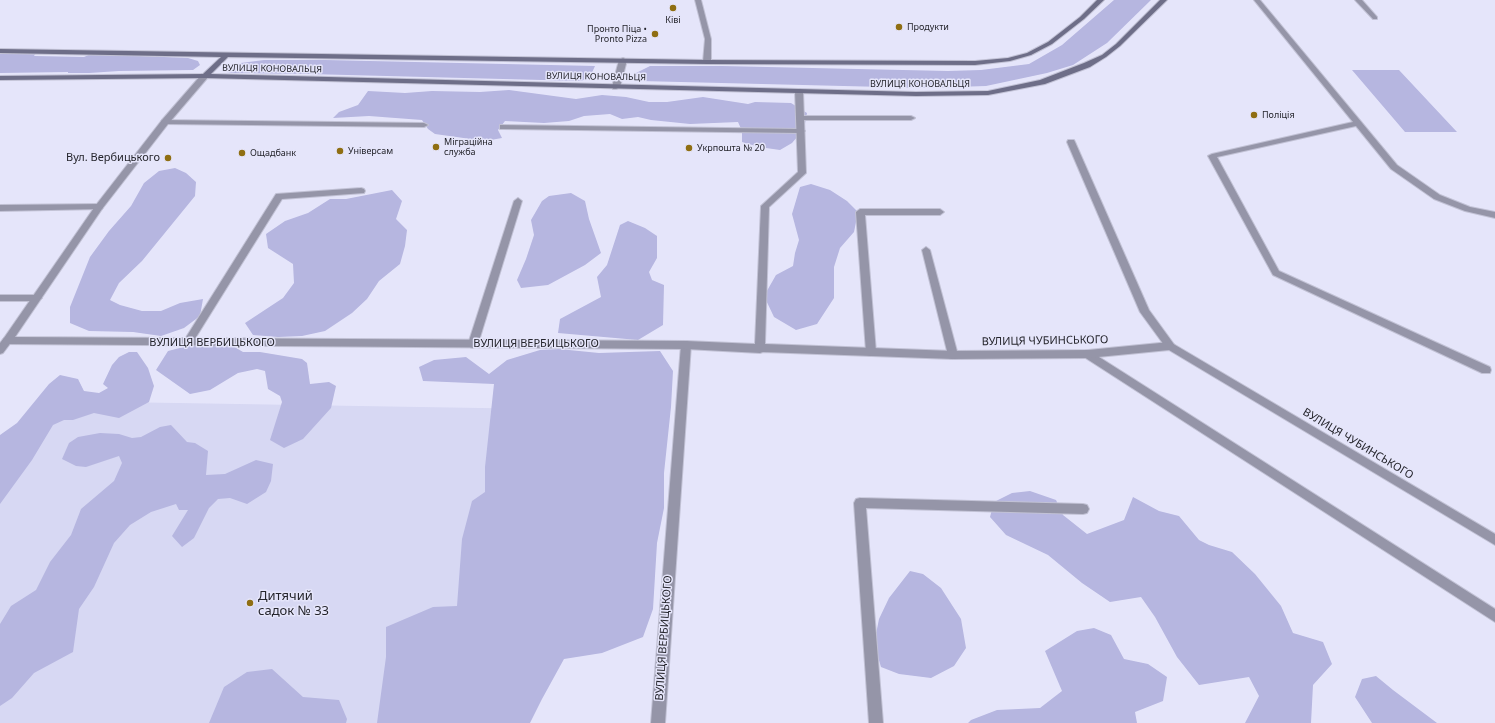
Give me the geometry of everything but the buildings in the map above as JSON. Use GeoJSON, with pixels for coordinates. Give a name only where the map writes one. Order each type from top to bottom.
{"type":"FeatureCollection","features":[{"type":"Feature","properties":{"kind":"main road","name":"ВУЛИЦЯ КОНОВАЛЬЦЯ"},"geometry":{"type":"LineString","coordinates":[[0,51],[707,62],[975,63],[1008,60],[1029,54],[1050,43],[1082,18],[1101,0]]}},
{"type":"Feature","properties":{"kind":"main road","name":"ВУЛИЦЯ КОНОВАЛЬЦЯ"},"geometry":{"type":"LineString","coordinates":[[0,78],[205,76],[916,94],[988,92],[1042,82],[1069,73],[1104,56],[1118,45],[1164,0]]}},
{"type":"Feature","properties":{"kind":"main road"},"geometry":{"type":"LineString","coordinates":[[205,76],[226,55]]}},
{"type":"Feature","properties":{"kind":"street"},"geometry":{"type":"LineString","coordinates":[[698,0],[708,39],[707,62]]}},
{"type":"Feature","properties":{"kind":"street"},"geometry":{"type":"LineString","coordinates":[[1258,0],[1394,167],[1437,197],[1468,209],[1495,215]]}},
{"type":"Feature","properties":{"kind":"street"},"geometry":{"type":"LineString","coordinates":[[1358,0],[1376,18]]}},
{"type":"Feature","properties":{"kind":"street"},"geometry":{"type":"LineString","coordinates":[[616,87],[623,60]]}},
{"type":"Feature","properties":{"kind":"street"},"geometry":{"type":"LineString","coordinates":[[0,350],[8,341],[99,207],[165,122],[205,76]]}},
{"type":"Feature","properties":{"kind":"street"},"geometry":{"type":"LineString","coordinates":[[760,349],[765,206],[802,173],[799,91]]}},
{"type":"Feature","properties":{"kind":"street"},"geometry":{"type":"LineString","coordinates":[[800,118],[911,118]]}},
{"type":"Feature","properties":{"kind":"street"},"geometry":{"type":"LineString","coordinates":[[165,122],[424,125]]}},
{"type":"Feature","properties":{"kind":"street"},"geometry":{"type":"LineString","coordinates":[[1358,123],[1212,156],[1276,272],[1486,370]]}},
{"type":"Feature","properties":{"kind":"street"},"geometry":{"type":"LineString","coordinates":[[503,127],[801,131]]}},
{"type":"Feature","properties":{"kind":"street"},"geometry":{"type":"LineString","coordinates":[[1070,142],[1144,312],[1170,346]]}},
{"type":"Feature","properties":{"kind":"street"},"geometry":{"type":"LineString","coordinates":[[188,342],[279,196],[361,191]]}},
{"type":"Feature","properties":{"kind":"street"},"geometry":{"type":"LineString","coordinates":[[473,344],[518,201]]}},
{"type":"Feature","properties":{"kind":"street"},"geometry":{"type":"LineString","coordinates":[[0,208],[99,207]]}},
{"type":"Feature","properties":{"kind":"street"},"geometry":{"type":"LineString","coordinates":[[871,352],[860,212],[940,212]]}},
{"type":"Feature","properties":{"kind":"street"},"geometry":{"type":"LineString","coordinates":[[926,250],[953,354]]}},
{"type":"Feature","properties":{"kind":"street"},"geometry":{"type":"LineString","coordinates":[[0,298],[37,298]]}},
{"type":"Feature","properties":{"kind":"street","name":"ВУЛИЦЯ ВЕРБИЦЬКОГО"},"geometry":{"type":"LineString","coordinates":[[8,341],[686,345],[658,723]]}},
{"type":"Feature","properties":{"kind":"street","name":"ВУЛИЦЯ ЧУБИНСЬКОГО"},"geometry":{"type":"LineString","coordinates":[[686,345],[760,349],[953,354],[1088,354],[1170,346],[1495,540]]}},
{"type":"Feature","properties":{"kind":"street"},"geometry":{"type":"LineString","coordinates":[[1088,354],[1495,616]]}},
{"type":"Feature","properties":{"kind":"street"},"geometry":{"type":"LineString","coordinates":[[876,723],[860,503],[1083,509]]}},
{"type":"Feature","properties":{"kind":"shaded area"},"geometry":{"type":"Polygon","coordinates":[[[1114,0],[1151,0],[1107,43],[1073,65],[1047,73],[986,86],[925,88],[640,81],[634,79],[636,73],[650,66],[722,66],[948,71],[981,70],[1029,64],[1062,45],[1114,0]]]}},
{"type":"Feature","properties":{"kind":"shaded area"},"geometry":{"type":"Polygon","coordinates":[[[0,52],[36,53],[34,56],[84,57],[91,54],[188,58],[198,61],[200,65],[193,70],[89,73],[0,73],[0,52]]]}},
{"type":"Feature","properties":{"kind":"shaded area"},"geometry":{"type":"Polygon","coordinates":[[[264,60],[595,66],[590,77],[581,81],[234,73],[226,72],[225,69],[233,64],[264,60]]]}},
{"type":"Feature","properties":{"kind":"shaded area"},"geometry":{"type":"Polygon","coordinates":[[[1352,70],[1399,70],[1457,132],[1405,132],[1352,70]]]}},
{"type":"Feature","properties":{"kind":"shaded area"},"geometry":{"type":"Polygon","coordinates":[[[509,90],[576,99],[602,95],[626,97],[649,102],[667,102],[703,97],[748,104],[755,102],[791,103],[807,113],[804,129],[792,143],[780,150],[759,147],[742,142],[742,131],[738,122],[690,124],[651,120],[638,117],[622,119],[610,114],[584,116],[569,121],[544,123],[505,121],[498,130],[502,138],[485,141],[435,134],[428,129],[422,120],[369,116],[333,118],[339,112],[358,105],[368,91],[405,93],[432,91],[480,92],[509,90]]]}},
{"type":"Feature","properties":{"kind":"shaded area"},"geometry":{"type":"Polygon","coordinates":[[[175,168],[186,173],[196,182],[195,196],[142,261],[119,283],[110,300],[120,305],[142,311],[161,311],[180,303],[203,299],[200,316],[184,328],[161,336],[133,332],[89,331],[70,323],[70,307],[90,257],[109,231],[131,206],[144,183],[159,171],[175,168]]]}},
{"type":"Feature","properties":{"kind":"shaded area"},"geometry":{"type":"Polygon","coordinates":[[[811,184],[830,190],[847,201],[858,212],[854,232],[840,248],[834,267],[834,298],[817,324],[796,330],[774,317],[764,296],[776,275],[793,266],[799,240],[792,214],[800,187],[811,184]]]}},
{"type":"Feature","properties":{"kind":"shaded area"},"geometry":{"type":"Polygon","coordinates":[[[392,190],[402,201],[396,219],[407,230],[405,246],[400,264],[379,281],[367,299],[352,313],[325,331],[302,336],[278,337],[253,335],[245,323],[283,298],[294,283],[293,264],[268,248],[266,234],[285,221],[308,213],[330,199],[346,199],[392,190]]]}},
{"type":"Feature","properties":{"kind":"shaded area"},"geometry":{"type":"Polygon","coordinates":[[[571,193],[585,201],[589,219],[601,253],[585,265],[548,285],[521,288],[517,280],[534,235],[531,220],[542,201],[549,196],[571,193]]]}},
{"type":"Feature","properties":{"kind":"shaded area"},"geometry":{"type":"Polygon","coordinates":[[[628,221],[645,228],[657,236],[657,258],[649,272],[652,280],[664,285],[663,325],[638,340],[558,333],[560,319],[601,297],[597,277],[607,265],[620,225],[628,221]]]}},
{"type":"Feature","properties":{"kind":"shaded area"},"geometry":{"type":"Polygon","coordinates":[[[211,340],[226,342],[243,352],[260,352],[302,359],[307,363],[310,384],[329,382],[336,386],[331,408],[303,439],[284,448],[270,440],[282,402],[280,396],[268,389],[265,371],[257,369],[238,373],[210,390],[190,394],[156,370],[168,351],[211,340]]]}},
{"type":"Feature","properties":{"kind":"shaded area"},"geometry":{"type":"Polygon","coordinates":[[[559,349],[599,353],[660,351],[673,371],[664,473],[664,508],[657,543],[653,609],[643,637],[602,653],[564,659],[530,723],[377,723],[386,657],[386,627],[433,607],[457,606],[462,539],[472,501],[485,492],[485,467],[494,384],[423,381],[419,367],[434,360],[466,357],[489,374],[507,360],[540,350],[559,349]]]}},
{"type":"Feature","properties":{"kind":"shaded area"},"geometry":{"type":"Polygon","coordinates":[[[129,352],[137,352],[148,368],[154,386],[149,402],[119,418],[94,413],[73,420],[64,420],[53,425],[32,460],[0,504],[0,435],[17,423],[49,384],[60,375],[78,379],[84,391],[99,393],[108,388],[103,384],[112,365],[119,357],[129,352]]]}},
{"type":"Feature","properties":{"kind":"shaded area","name":"Дитячий садок № 33"},"geometry":{"type":"Polygon","coordinates":[[[56,401],[542,409],[474,723],[0,723],[0,484],[56,401]]]}},
{"type":"Feature","properties":{"kind":"shaded area"},"geometry":{"type":"Polygon","coordinates":[[[171,425],[187,442],[195,443],[208,451],[206,475],[225,474],[256,460],[273,464],[271,481],[266,492],[247,504],[230,498],[218,499],[209,508],[194,538],[182,547],[172,536],[188,510],[179,510],[176,504],[151,512],[130,525],[114,543],[94,587],[79,609],[73,652],[34,673],[12,698],[0,706],[0,624],[11,606],[36,590],[50,562],[71,535],[81,509],[114,481],[122,463],[119,456],[86,467],[76,466],[62,459],[69,443],[78,437],[100,433],[119,434],[132,438],[141,437],[160,427],[171,425]]]}},
{"type":"Feature","properties":{"kind":"shaded area"},"geometry":{"type":"Polygon","coordinates":[[[1030,491],[1056,500],[1063,515],[1087,534],[1124,520],[1133,497],[1159,511],[1179,516],[1199,540],[1209,545],[1232,552],[1255,574],[1281,606],[1293,633],[1323,642],[1332,664],[1313,685],[1311,723],[1245,723],[1259,696],[1249,677],[1199,685],[1177,657],[1155,617],[1141,597],[1110,602],[1082,583],[1048,555],[1006,535],[990,517],[994,502],[1012,493],[1030,491]]]}},
{"type":"Feature","properties":{"kind":"shaded area"},"geometry":{"type":"Polygon","coordinates":[[[910,571],[923,574],[941,588],[961,619],[966,648],[954,666],[931,678],[899,674],[881,667],[874,644],[879,619],[889,598],[910,571]]]}},
{"type":"Feature","properties":{"kind":"shaded area"},"geometry":{"type":"Polygon","coordinates":[[[1094,628],[1111,635],[1124,659],[1148,664],[1167,677],[1163,701],[1135,712],[1137,723],[968,723],[971,720],[997,710],[1040,708],[1062,691],[1045,651],[1077,631],[1094,628]]]}},
{"type":"Feature","properties":{"kind":"shaded area"},"geometry":{"type":"Polygon","coordinates":[[[272,669],[303,697],[339,700],[347,719],[346,723],[209,723],[224,687],[247,672],[272,669]]]}},
{"type":"Feature","properties":{"kind":"shaded area"},"geometry":{"type":"Polygon","coordinates":[[[1376,676],[1437,723],[1372,723],[1355,697],[1362,679],[1376,676]]]}},
{"type":"Feature","properties":{"kind":"place","name":"Ківі"},"geometry":{"type":"Point","coordinates":[673,8]}},
{"type":"Feature","properties":{"kind":"place","name":"Продукти"},"geometry":{"type":"Point","coordinates":[899,27]}},
{"type":"Feature","properties":{"kind":"place","name":"Пронто Піца • Pronto Pizza"},"geometry":{"type":"Point","coordinates":[655,34]}},
{"type":"Feature","properties":{"kind":"place","name":"Поліція"},"geometry":{"type":"Point","coordinates":[1254,115]}},
{"type":"Feature","properties":{"kind":"place","name":"Міграційна служба"},"geometry":{"type":"Point","coordinates":[436,147]}},
{"type":"Feature","properties":{"kind":"place","name":"Укрпошта № 20"},"geometry":{"type":"Point","coordinates":[689,148]}},
{"type":"Feature","properties":{"kind":"place","name":"Універсам"},"geometry":{"type":"Point","coordinates":[340,151]}},
{"type":"Feature","properties":{"kind":"place","name":"Ощадбанк"},"geometry":{"type":"Point","coordinates":[242,153]}},
{"type":"Feature","properties":{"kind":"place","name":"Вул. Вербицького"},"geometry":{"type":"Point","coordinates":[168,158]}},
{"type":"Feature","properties":{"kind":"place","name":"Дитячий садок № 33"},"geometry":{"type":"Point","coordinates":[250,603]}}]}
